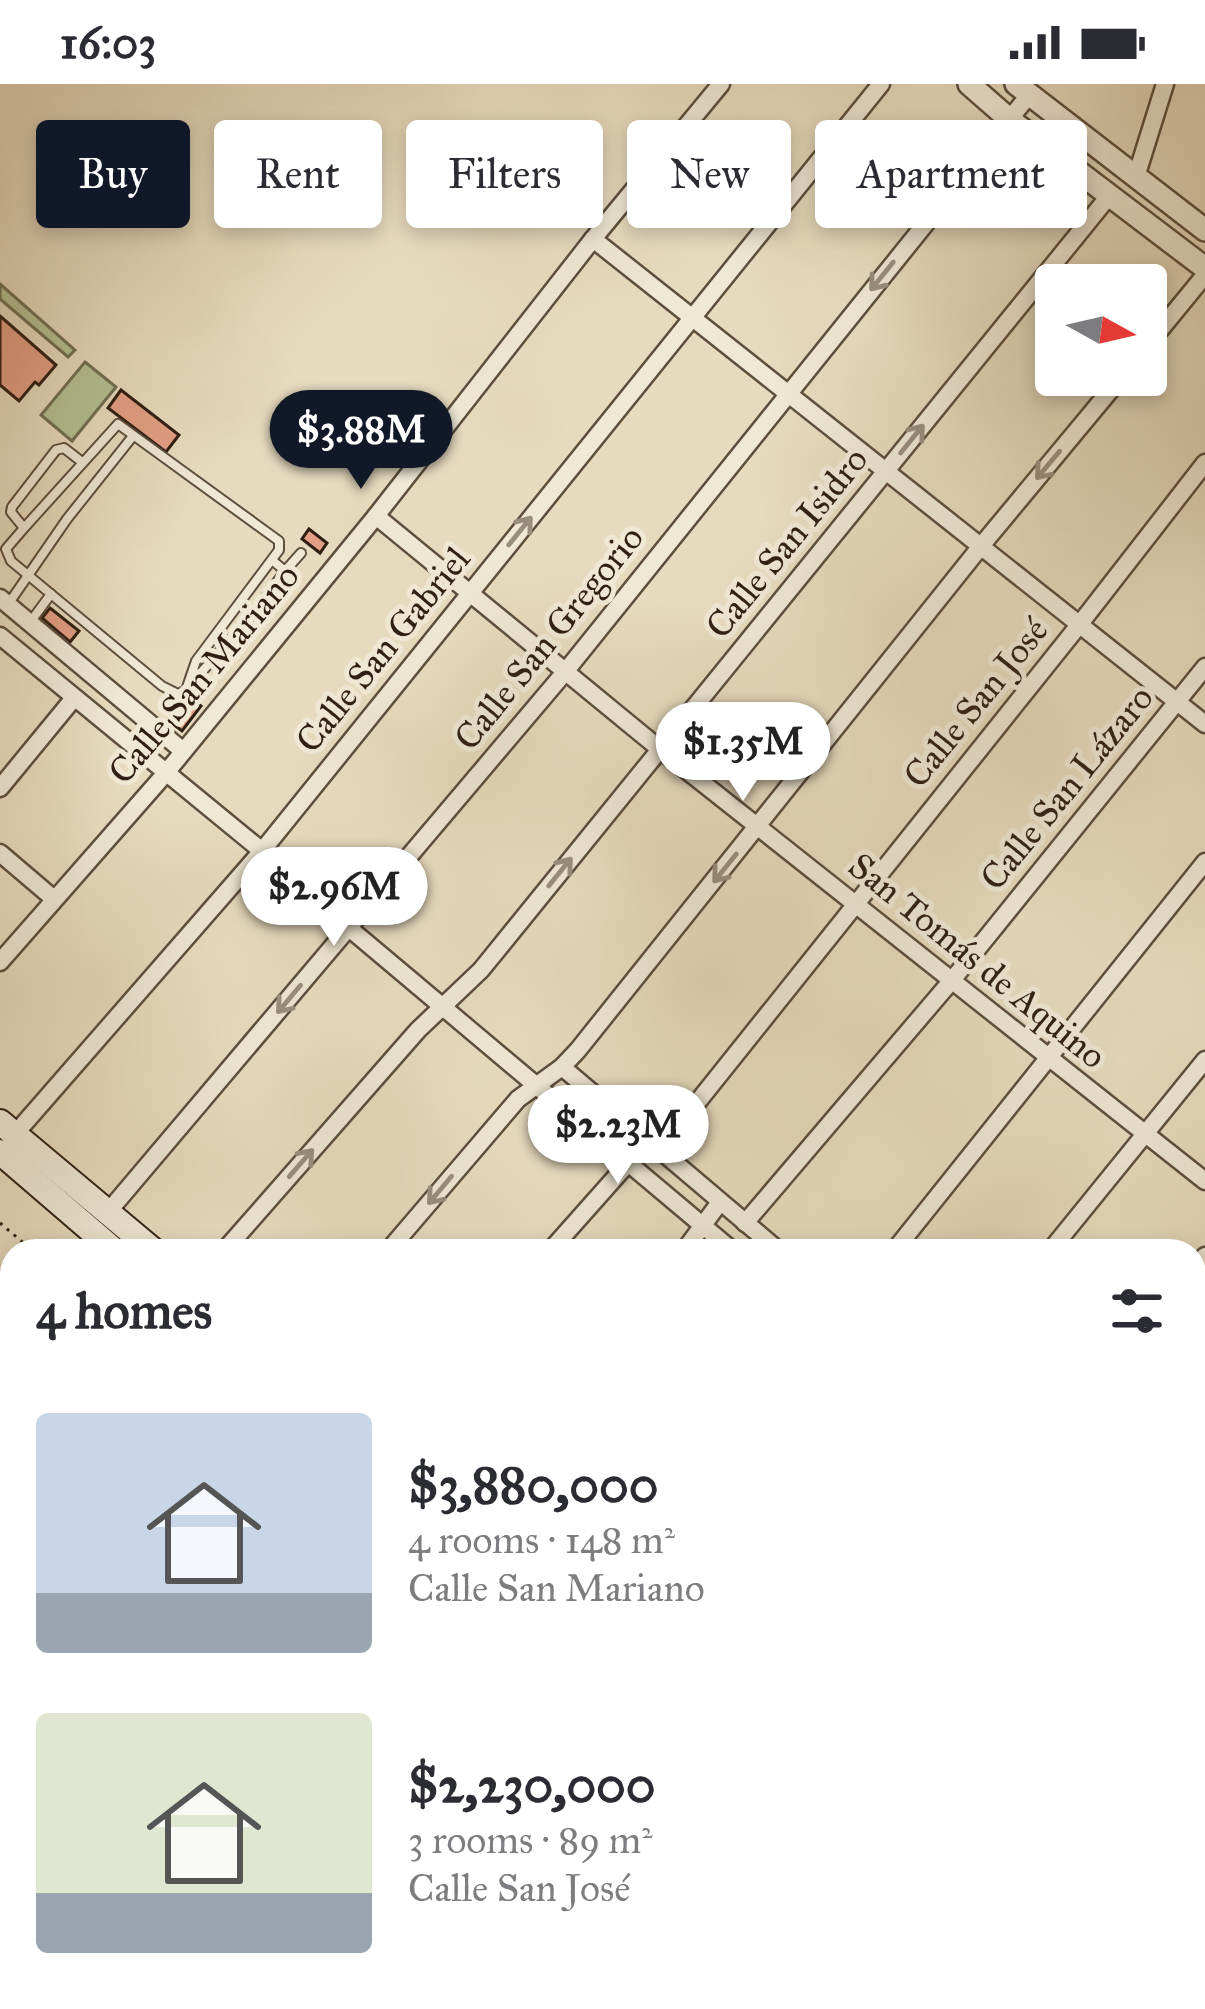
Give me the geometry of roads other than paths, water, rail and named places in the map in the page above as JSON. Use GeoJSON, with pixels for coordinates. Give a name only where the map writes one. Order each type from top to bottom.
{"type":"FeatureCollection","features":[{"type":"Feature","properties":{"kind":"main road"},"geometry":{"type":"LineString","coordinates":[[5,1136],[140,1239]]}},
{"type":"Feature","properties":{"kind":"main road"},"geometry":{"type":"LineString","coordinates":[[5,1136],[104,1239]]}},
{"type":"Feature","properties":{"kind":"street","name":"Calle San Mariano"},"geometry":{"type":"LineString","coordinates":[[0,962],[165,774],[721,84]]}},
{"type":"Feature","properties":{"kind":"street","name":"Calle San Gabriel"},"geometry":{"type":"LineString","coordinates":[[5,1136],[262,850],[881,84]]}},
{"type":"Feature","properties":{"kind":"street"},"geometry":{"type":"LineString","coordinates":[[969,84],[1205,272],[1167,320]]}},
{"type":"Feature","properties":{"kind":"street"},"geometry":{"type":"LineString","coordinates":[[1136,177],[1165,84]]}},
{"type":"Feature","properties":{"kind":"street"},"geometry":{"type":"LineString","coordinates":[[1022,90],[1205,230]]}},
{"type":"Feature","properties":{"kind":"street","name":"Calle San Gregorio"},"geometry":{"type":"LineString","coordinates":[[108,1212],[565,672],[1009,119],[1022,90]]}},
{"type":"Feature","properties":{"kind":"street","name":"Calle San Isidro"},"geometry":{"type":"LineString","coordinates":[[235,1239],[442,1006],[467,986],[1109,196]]}},
{"type":"Feature","properties":{"kind":"street"},"geometry":{"type":"LineString","coordinates":[[593,239],[1205,724]]}},
{"type":"Feature","properties":{"kind":"street"},"geometry":{"type":"LineString","coordinates":[[398,1239],[509,1109],[562,1066],[1106,396]]}},
{"type":"Feature","properties":{"kind":"street","name":"Calle San José"},"geometry":{"type":"LineString","coordinates":[[660,1149],[1205,463]]}},
{"type":"Feature","properties":{"kind":"street","name":"San Tomás de Aquino"},"geometry":{"type":"LineString","coordinates":[[376,516],[661,750],[1205,1181]]}},
{"type":"Feature","properties":{"kind":"street"},"geometry":{"type":"LineString","coordinates":[[4,601],[183,751]]}},
{"type":"Feature","properties":{"kind":"street"},"geometry":{"type":"LineString","coordinates":[[0,636],[262,850],[719,1239]]}},
{"type":"Feature","properties":{"kind":"street","name":"Calle San Lázaro"},"geometry":{"type":"LineString","coordinates":[[745,1223],[953,980],[1205,667]]}},
{"type":"Feature","properties":{"kind":"street"},"geometry":{"type":"LineString","coordinates":[[0,788],[74,698]]}},
{"type":"Feature","properties":{"kind":"street"},"geometry":{"type":"LineString","coordinates":[[0,853],[54,899]]}},
{"type":"Feature","properties":{"kind":"street"},"geometry":{"type":"LineString","coordinates":[[904,1239],[1205,862]]}},
{"type":"Feature","properties":{"kind":"street"},"geometry":{"type":"LineString","coordinates":[[1060,1239],[1205,1060]]}},
{"type":"Feature","properties":{"kind":"street"},"geometry":{"type":"LineString","coordinates":[[562,1066],[764,1239]]}},
{"type":"Feature","properties":{"kind":"street"},"geometry":{"type":"LineString","coordinates":[[561,1239],[629,1162]]}},
{"type":"Feature","properties":{"kind":"street"},"geometry":{"type":"LineString","coordinates":[[692,1239],[720,1202]]}},
{"type":"Feature","properties":{"kind":"lane"},"geometry":{"type":"LineString","coordinates":[[190,685],[196,661],[280,546],[275,536],[116,425],[6,549],[11,561],[162,686],[178,694],[190,685],[206,669],[301,553]]}},
{"type":"Feature","properties":{"kind":"lane"},"geometry":{"type":"LineString","coordinates":[[4,601],[133,436]]}},
{"type":"Feature","properties":{"kind":"lane"},"geometry":{"type":"LineString","coordinates":[[24,528],[12,507],[56,450],[64,448],[82,462]]}},
{"type":"Feature","properties":{"kind":"lane"},"geometry":{"type":"LineString","coordinates":[[272,560],[286,571]]}},
{"type":"Feature","properties":{"kind":"lane"},"geometry":{"type":"LineString","coordinates":[[30,622],[51,594]]}},
{"type":"Feature","properties":{"kind":"lane"},"geometry":{"type":"LineString","coordinates":[[240,600],[255,612]]}},
{"type":"Feature","properties":{"kind":"lane"},"geometry":{"type":"LineString","coordinates":[[217,634],[229,642]]}},
{"type":"Feature","properties":{"kind":"lane"},"geometry":{"type":"LineString","coordinates":[[196,661],[206,669]]}}]}
